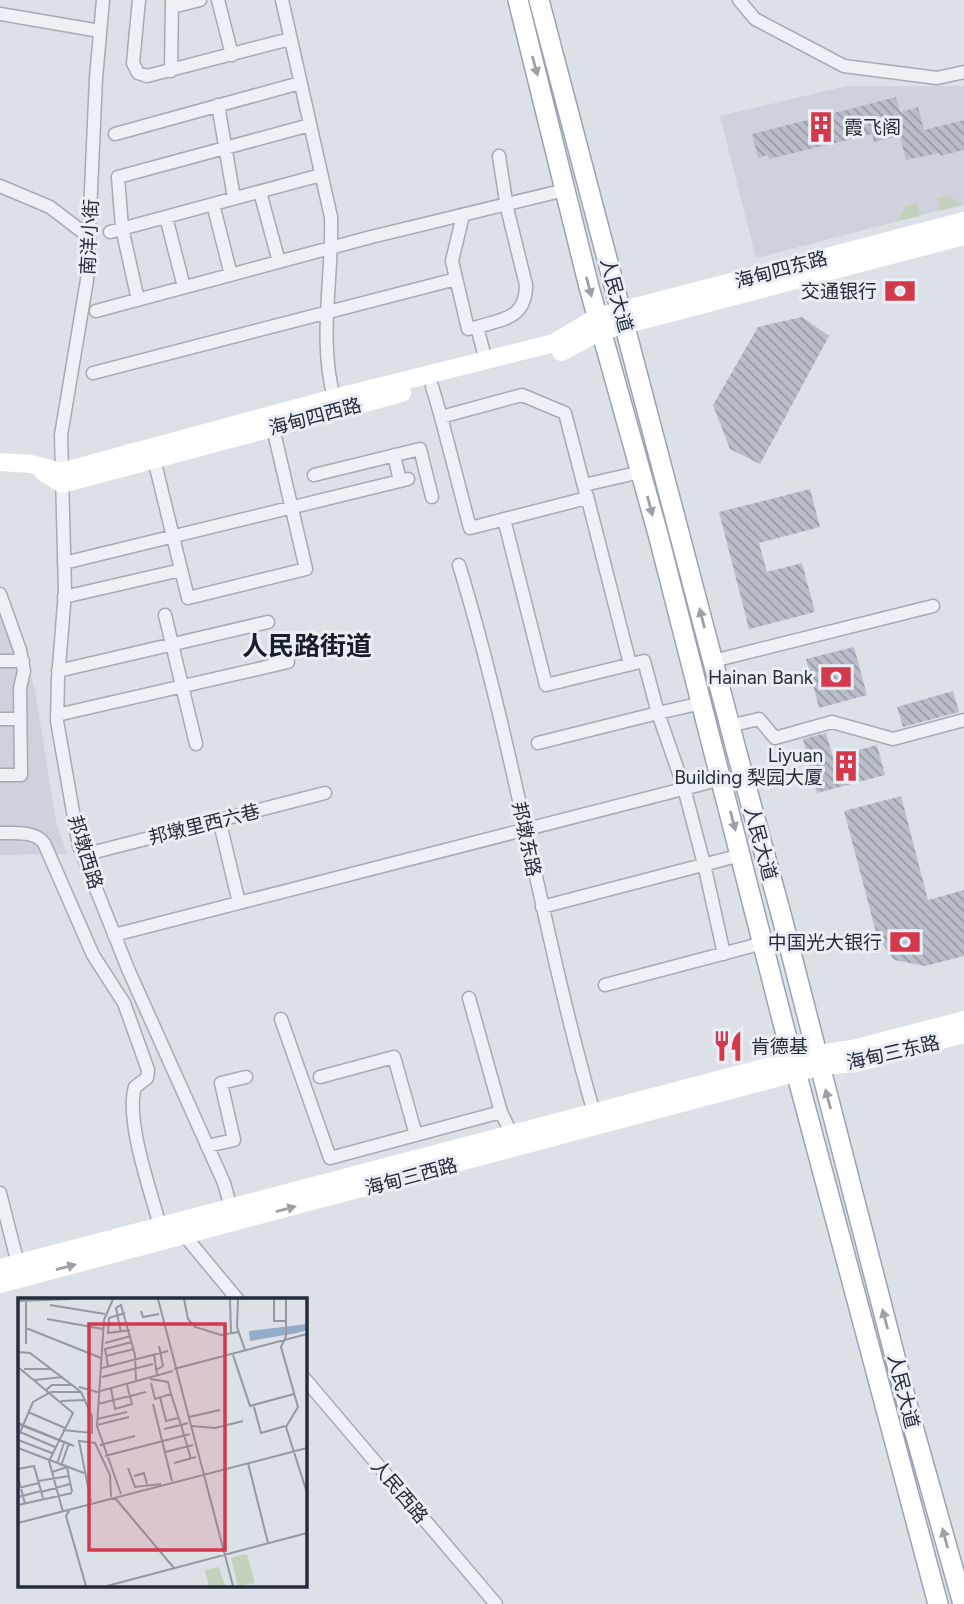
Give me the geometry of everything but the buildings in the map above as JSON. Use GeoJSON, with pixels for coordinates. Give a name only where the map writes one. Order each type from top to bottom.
{"type":"FeatureCollection","features":[{"type":"Feature","properties":{"kind":"main road","name":"人民大道"},"geometry":{"type":"LineString","coordinates":[[517,0],[599,324],[641,472],[938,1604]]}},
{"type":"Feature","properties":{"kind":"main road","name":"人民大道"},"geometry":{"type":"LineString","coordinates":[[539,0],[911,1419],[963,1604]]}},
{"type":"Feature","properties":{"kind":"main road","name":"海甸四东路"},"geometry":{"type":"LineString","coordinates":[[624,318],[964,221]]}},
{"type":"Feature","properties":{"kind":"main road","name":"海甸四东路"},"geometry":{"type":"LineString","coordinates":[[599,324],[964,236]]}},
{"type":"Feature","properties":{"kind":"main road","name":"海甸四西路"},"geometry":{"type":"LineString","coordinates":[[62,478],[334,398],[554,343],[599,324]]}},
{"type":"Feature","properties":{"kind":"main road","name":"海甸四西路"},"geometry":{"type":"LineString","coordinates":[[62,478],[155,460],[557,354],[599,324]]}},
{"type":"Feature","properties":{"kind":"main road"},"geometry":{"type":"LineString","coordinates":[[0,462],[30,464],[62,478]]}},
{"type":"Feature","properties":{"kind":"main road"},"geometry":{"type":"LineString","coordinates":[[819,1060],[964,1020]]}},
{"type":"Feature","properties":{"kind":"main road","name":"海甸三东路"},"geometry":{"type":"LineString","coordinates":[[819,1060],[856,1063],[964,1034]]}},
{"type":"Feature","properties":{"kind":"main road","name":"海甸三西路"},"geometry":{"type":"LineString","coordinates":[[0,1268],[594,1113],[819,1060]]}},
{"type":"Feature","properties":{"kind":"main road","name":"海甸三西路"},"geometry":{"type":"LineString","coordinates":[[0,1284],[185,1236],[795,1066]]}},
{"type":"Feature","properties":{"kind":"street","name":"南洋小街"},"geometry":{"type":"LineString","coordinates":[[62,478],[61,435],[82,312],[89,237],[103,0]]}},
{"type":"Feature","properties":{"kind":"street"},"geometry":{"type":"LineString","coordinates":[[139,0],[133,64],[138,73],[147,76],[290,39]]}},
{"type":"Feature","properties":{"kind":"street"},"geometry":{"type":"LineString","coordinates":[[171,71],[172,4],[200,0]]}},
{"type":"Feature","properties":{"kind":"street"},"geometry":{"type":"LineString","coordinates":[[218,0],[232,55]]}},
{"type":"Feature","properties":{"kind":"street"},"geometry":{"type":"LineString","coordinates":[[282,0],[331,217],[332,248],[326,313],[327,369],[334,398]]}},
{"type":"Feature","properties":{"kind":"street"},"geometry":{"type":"LineString","coordinates":[[739,0],[755,19],[844,65],[937,78],[964,72]]}},
{"type":"Feature","properties":{"kind":"street"},"geometry":{"type":"LineString","coordinates":[[0,14],[100,31]]}},
{"type":"Feature","properties":{"kind":"street"},"geometry":{"type":"LineString","coordinates":[[115,134],[300,83]]}},
{"type":"Feature","properties":{"kind":"street"},"geometry":{"type":"LineString","coordinates":[[218,106],[234,198]]}},
{"type":"Feature","properties":{"kind":"street"},"geometry":{"type":"LineString","coordinates":[[138,300],[116,230],[118,177],[310,125]]}},
{"type":"Feature","properties":{"kind":"street"},"geometry":{"type":"LineString","coordinates":[[463,215],[452,261],[468,329],[517,312],[524,303],[526,285],[506,204],[499,156]]}},
{"type":"Feature","properties":{"kind":"street"},"geometry":{"type":"LineString","coordinates":[[116,230],[321,175]]}},
{"type":"Feature","properties":{"kind":"street"},"geometry":{"type":"LineString","coordinates":[[0,186],[50,207],[89,237]]}},
{"type":"Feature","properties":{"kind":"street"},"geometry":{"type":"LineString","coordinates":[[96,311],[565,190]]}},
{"type":"Feature","properties":{"kind":"street"},"geometry":{"type":"LineString","coordinates":[[260,192],[279,262]]}},
{"type":"Feature","properties":{"kind":"street"},"geometry":{"type":"LineString","coordinates":[[213,204],[231,275]]}},
{"type":"Feature","properties":{"kind":"street"},"geometry":{"type":"LineString","coordinates":[[166,217],[184,288]]}},
{"type":"Feature","properties":{"kind":"street"},"geometry":{"type":"LineString","coordinates":[[93,373],[456,279]]}},
{"type":"Feature","properties":{"kind":"street"},"geometry":{"type":"LineString","coordinates":[[477,327],[486,361]]}},
{"type":"Feature","properties":{"kind":"street"},"geometry":{"type":"LineString","coordinates":[[432,386],[470,528],[641,472]]}},
{"type":"Feature","properties":{"kind":"street"},"geometry":{"type":"LineString","coordinates":[[441,417],[522,395],[565,413],[630,664]]}},
{"type":"Feature","properties":{"kind":"street"},"geometry":{"type":"LineString","coordinates":[[155,460],[188,598],[306,569],[273,428]]}},
{"type":"Feature","properties":{"kind":"street"},"geometry":{"type":"LineString","coordinates":[[314,475],[420,449],[432,497]]}},
{"type":"Feature","properties":{"kind":"street"},"geometry":{"type":"LineString","coordinates":[[64,564],[404,480],[394,455]]}},
{"type":"Feature","properties":{"kind":"street","name":"邦墩西路"},"geometry":{"type":"LineString","coordinates":[[62,478],[64,597],[57,715],[71,806],[83,855],[114,935],[224,1184],[231,1208]]}},
{"type":"Feature","properties":{"kind":"street"},"geometry":{"type":"LineString","coordinates":[[504,519],[546,685],[644,661],[658,713],[684,788],[724,954]]}},
{"type":"Feature","properties":{"kind":"street","name":"邦墩东路"},"geometry":{"type":"LineString","coordinates":[[459,565],[485,652],[542,908],[594,1113]]}},
{"type":"Feature","properties":{"kind":"street"},"geometry":{"type":"LineString","coordinates":[[64,597],[181,570]]}},
{"type":"Feature","properties":{"kind":"street"},"geometry":{"type":"LineString","coordinates":[[0,594],[24,671],[20,688],[21,775],[0,775]]}},
{"type":"Feature","properties":{"kind":"street"},"geometry":{"type":"LineString","coordinates":[[713,662],[933,606]]}},
{"type":"Feature","properties":{"kind":"street"},"geometry":{"type":"LineString","coordinates":[[165,615],[196,744]]}},
{"type":"Feature","properties":{"kind":"street"},"geometry":{"type":"LineString","coordinates":[[58,671],[268,622]]}},
{"type":"Feature","properties":{"kind":"street"},"geometry":{"type":"LineString","coordinates":[[0,660],[23,662]]}},
{"type":"Feature","properties":{"kind":"street"},"geometry":{"type":"LineString","coordinates":[[57,715],[288,662]]}},
{"type":"Feature","properties":{"kind":"street"},"geometry":{"type":"LineString","coordinates":[[537,743],[702,703]]}},
{"type":"Feature","properties":{"kind":"street"},"geometry":{"type":"LineString","coordinates":[[0,719],[20,719]]}},
{"type":"Feature","properties":{"kind":"street"},"geometry":{"type":"LineString","coordinates":[[729,726],[760,719],[775,738],[832,722],[893,739],[964,720]]}},
{"type":"Feature","properties":{"kind":"street"},"geometry":{"type":"LineString","coordinates":[[114,935],[722,779]]}},
{"type":"Feature","properties":{"kind":"street","name":"邦墩里西六巷"},"geometry":{"type":"LineString","coordinates":[[83,855],[325,793]]}},
{"type":"Feature","properties":{"kind":"street"},"geometry":{"type":"LineString","coordinates":[[219,819],[239,903]]}},
{"type":"Feature","properties":{"kind":"street"},"geometry":{"type":"LineString","coordinates":[[0,833],[27,834],[40,838],[44,843],[93,955],[124,1003],[148,1070],[147,1078],[135,1087],[132,1105],[138,1141],[160,1226]]}},
{"type":"Feature","properties":{"kind":"street"},"geometry":{"type":"LineString","coordinates":[[542,908],[741,855]]}},
{"type":"Feature","properties":{"kind":"street"},"geometry":{"type":"LineString","coordinates":[[605,985],[763,943]]}},
{"type":"Feature","properties":{"kind":"street"},"geometry":{"type":"LineString","coordinates":[[469,998],[501,1112],[512,1135]]}},
{"type":"Feature","properties":{"kind":"street"},"geometry":{"type":"LineString","coordinates":[[281,1019],[330,1158],[501,1112]]}},
{"type":"Feature","properties":{"kind":"street"},"geometry":{"type":"LineString","coordinates":[[320,1077],[394,1057],[416,1135]]}},
{"type":"Feature","properties":{"kind":"street"},"geometry":{"type":"LineString","coordinates":[[207,1146],[234,1140],[221,1083],[246,1077]]}},
{"type":"Feature","properties":{"kind":"street"},"geometry":{"type":"LineString","coordinates":[[0,1193],[18,1264]]}},
{"type":"Feature","properties":{"kind":"street"},"geometry":{"type":"LineString","coordinates":[[185,1236],[237,1298]]}},
{"type":"Feature","properties":{"kind":"street","name":"人民西路"},"geometry":{"type":"LineString","coordinates":[[306,1380],[496,1604]]}},
{"type":"Feature","properties":{"kind":"shaded area"},"geometry":{"type":"Polygon","coordinates":[[[847,86],[964,86],[964,204],[756,258],[720,116],[847,86]]]}},
{"type":"Feature","properties":{"kind":"shaded area"},"geometry":{"type":"Polygon","coordinates":[[[0,585],[12,610],[35,691],[56,821],[67,854],[0,855],[0,585]]]}},
{"type":"Feature","properties":{"kind":"green space"},"geometry":{"type":"Polygon","coordinates":[[[947,196],[963,205],[940,211],[937,199],[947,196]]]}},
{"type":"Feature","properties":{"kind":"green space"},"geometry":{"type":"Polygon","coordinates":[[[917,203],[920,216],[898,221],[905,207],[917,203]]]}},
{"type":"Feature","properties":{"kind":"place","name":"霞飞阁"},"geometry":{"type":"Point","coordinates":[821,127]}},
{"type":"Feature","properties":{"kind":"place","name":"交通银行"},"geometry":{"type":"Point","coordinates":[900,291]}},
{"type":"Feature","properties":{"kind":"place","name":"Hainan Bank"},"geometry":{"type":"Point","coordinates":[836,677]}},
{"type":"Feature","properties":{"kind":"place","name":"Liyuan Building 梨园大厦"},"geometry":{"type":"Point","coordinates":[846,766]}},
{"type":"Feature","properties":{"kind":"place","name":"中国光大银行"},"geometry":{"type":"Point","coordinates":[905,942]}},
{"type":"Feature","properties":{"kind":"place","name":"肯德基"},"geometry":{"type":"Point","coordinates":[728,1046]}},
{"type":"Feature","properties":{"kind":"district","name":"人民路街道"},"geometry":{"type":"Point","coordinates":[307,646]}}]}
